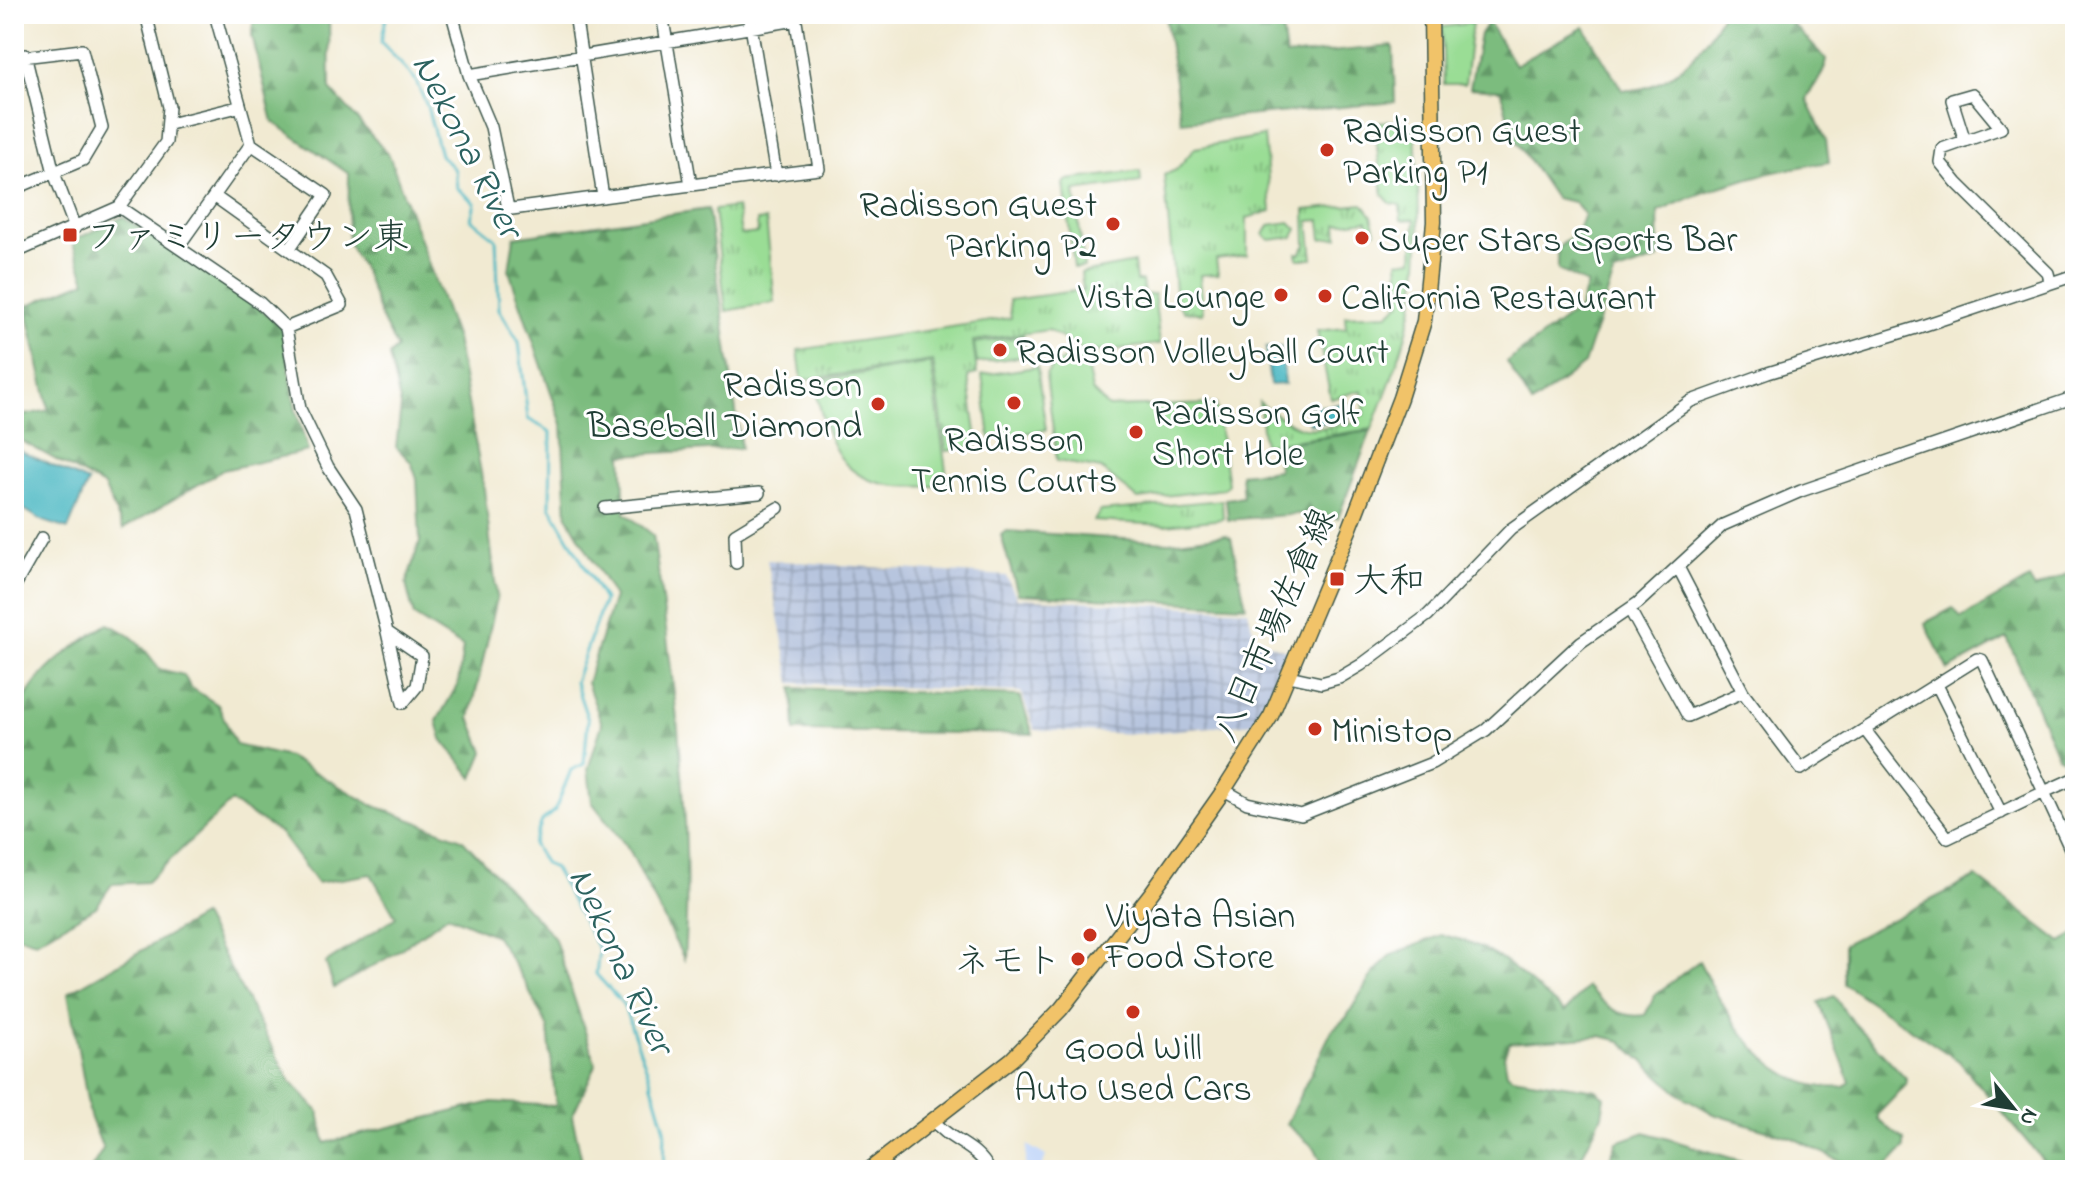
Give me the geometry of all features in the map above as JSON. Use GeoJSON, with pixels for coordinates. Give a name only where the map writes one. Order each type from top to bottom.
{"type":"FeatureCollection","features":[{"type":"Feature","properties":{"kind":"main road","name":"八日市場佐倉線"},"geometry":{"type":"LineString","coordinates":[[869,1170],[1012,1059],[1061,1009],[1118,939],[1262,732],[1289,676],[1400,398],[1424,321],[1434,222],[1431,14]]}},
{"type":"Feature","properties":{"kind":"street"},"geometry":{"type":"LineString","coordinates":[[14,253],[119,207],[166,142],[169,107],[146,14]]}},
{"type":"Feature","properties":{"kind":"street"},"geometry":{"type":"LineString","coordinates":[[215,14],[238,107],[251,144],[326,195],[290,248]]}},
{"type":"Feature","properties":{"kind":"street"},"geometry":{"type":"LineString","coordinates":[[452,14],[469,75],[491,127],[508,208],[819,169],[795,17],[469,75]]}},
{"type":"Feature","properties":{"kind":"street"},"geometry":{"type":"LineString","coordinates":[[575,14],[603,197]]}},
{"type":"Feature","properties":{"kind":"street"},"geometry":{"type":"LineString","coordinates":[[662,14],[691,185]]}},
{"type":"Feature","properties":{"kind":"street"},"geometry":{"type":"LineString","coordinates":[[749,14],[776,175]]}},
{"type":"Feature","properties":{"kind":"street"},"geometry":{"type":"LineString","coordinates":[[14,189],[54,173],[83,160],[100,135],[101,115],[82,50],[19,57],[54,173],[75,228]]}},
{"type":"Feature","properties":{"kind":"street"},"geometry":{"type":"LineString","coordinates":[[1965,141],[1952,100],[1973,94],[2002,125],[1965,141],[1942,149],[1939,156],[1945,170],[2048,273],[2050,281]]}},
{"type":"Feature","properties":{"kind":"street"},"geometry":{"type":"LineString","coordinates":[[169,124],[238,107]]}},
{"type":"Feature","properties":{"kind":"street"},"geometry":{"type":"LineString","coordinates":[[178,247],[251,144]]}},
{"type":"Feature","properties":{"kind":"street"},"geometry":{"type":"LineString","coordinates":[[214,196],[326,276],[342,305],[286,328]]}},
{"type":"Feature","properties":{"kind":"street"},"geometry":{"type":"LineString","coordinates":[[119,207],[260,303],[286,328],[300,409],[328,467],[356,509],[403,703],[417,686],[422,656],[387,632]]}},
{"type":"Feature","properties":{"kind":"street"},"geometry":{"type":"LineString","coordinates":[[1289,676],[1321,683],[1339,678],[1361,665],[1428,615],[1511,529],[1691,401],[2075,275]]}},
{"type":"Feature","properties":{"kind":"street"},"geometry":{"type":"LineString","coordinates":[[1224,790],[1247,803],[1301,815],[1432,763],[1470,743],[1606,621],[1630,610],[1711,534],[1764,505],[2075,397]]}},
{"type":"Feature","properties":{"kind":"street"},"geometry":{"type":"LineString","coordinates":[[605,508],[759,493]]}},
{"type":"Feature","properties":{"kind":"street"},"geometry":{"type":"LineString","coordinates":[[736,563],[735,534],[778,508]]}},
{"type":"Feature","properties":{"kind":"street"},"geometry":{"type":"LineString","coordinates":[[16,580],[42,538]]}},
{"type":"Feature","properties":{"kind":"street"},"geometry":{"type":"LineString","coordinates":[[1678,567],[1743,692],[1801,769],[1982,660],[2044,792],[2070,836],[2075,859]]}},
{"type":"Feature","properties":{"kind":"street"},"geometry":{"type":"LineString","coordinates":[[1630,610],[1688,716],[1743,692]]}},
{"type":"Feature","properties":{"kind":"street"},"geometry":{"type":"LineString","coordinates":[[1937,685],[2001,813]]}},
{"type":"Feature","properties":{"kind":"street"},"geometry":{"type":"LineString","coordinates":[[1865,730],[1948,838],[2075,778]]}},
{"type":"Feature","properties":{"kind":"street"},"geometry":{"type":"LineString","coordinates":[[933,1120],[952,1139],[980,1154],[989,1170]]}},
{"type":"Feature","properties":{"kind":"shaded area"},"geometry":{"type":"Polygon","coordinates":[[[767,560],[1006,576],[1017,598],[1248,610],[1255,639],[1289,651],[1255,723],[1136,734],[1035,730],[1021,692],[791,683],[767,560]]]}},
{"type":"Feature","properties":{"kind":"shaded area"},"geometry":{"type":"Polygon","coordinates":[[[1027,1145],[1046,1156],[1042,1167],[1070,1170],[1025,1170],[1027,1145]]]}},
{"type":"Feature","properties":{"kind":"green space"},"geometry":{"type":"Polygon","coordinates":[[[254,14],[329,14],[330,89],[389,155],[456,339],[484,489],[497,598],[470,718],[484,752],[473,778],[442,739],[437,721],[458,684],[463,647],[414,616],[406,584],[420,541],[417,479],[411,462],[396,447],[401,406],[389,356],[397,348],[381,317],[366,275],[348,243],[349,174],[273,122],[252,35],[254,14]]]}},
{"type":"Feature","properties":{"kind":"green space"},"geometry":{"type":"Polygon","coordinates":[[[1165,14],[1280,14],[1286,56],[1393,46],[1395,102],[1181,122],[1165,14]]]}},
{"type":"Feature","properties":{"kind":"green space"},"geometry":{"type":"Polygon","coordinates":[[[1722,14],[1783,14],[1827,60],[1807,99],[1826,140],[1829,162],[1742,180],[1658,212],[1659,259],[1614,274],[1584,364],[1532,404],[1507,362],[1579,309],[1587,284],[1558,270],[1558,248],[1578,230],[1584,214],[1574,202],[1555,198],[1512,135],[1501,90],[1470,88],[1480,34],[1488,22],[1515,65],[1584,27],[1622,90],[1638,89],[1654,85],[1682,67],[1705,42],[1722,14]]]}},
{"type":"Feature","properties":{"kind":"green space"},"geometry":{"type":"Polygon","coordinates":[[[1472,23],[1465,84],[1444,84],[1442,27],[1472,23]]]}},
{"type":"Feature","properties":{"kind":"green space"},"geometry":{"type":"Polygon","coordinates":[[[1374,122],[1409,124],[1415,131],[1418,266],[1408,326],[1372,429],[1264,445],[1259,402],[1286,421],[1305,428],[1359,422],[1359,416],[1365,414],[1362,390],[1331,399],[1317,331],[1346,328],[1345,316],[1388,314],[1401,302],[1398,261],[1413,259],[1415,219],[1401,220],[1400,205],[1390,203],[1383,195],[1374,122]]]}},
{"type":"Feature","properties":{"kind":"green space"},"geometry":{"type":"Polygon","coordinates":[[[1264,136],[1271,211],[1247,218],[1247,255],[1216,259],[1218,274],[1200,275],[1203,313],[1184,312],[1176,301],[1164,175],[1176,170],[1195,148],[1264,136]]]}},
{"type":"Feature","properties":{"kind":"green space"},"geometry":{"type":"Polygon","coordinates":[[[1140,171],[1141,182],[1075,191],[1084,267],[1074,268],[1064,183],[1140,171]]]}},
{"type":"Feature","properties":{"kind":"green space"},"geometry":{"type":"Polygon","coordinates":[[[1363,204],[1372,216],[1376,231],[1369,232],[1367,220],[1337,224],[1338,237],[1322,239],[1320,220],[1309,221],[1313,259],[1298,259],[1297,253],[1300,254],[1306,245],[1305,210],[1363,204]]]}},
{"type":"Feature","properties":{"kind":"green space"},"geometry":{"type":"Polygon","coordinates":[[[737,207],[741,235],[758,233],[757,221],[766,220],[775,302],[726,311],[714,210],[737,207]]]}},
{"type":"Feature","properties":{"kind":"green space"},"geometry":{"type":"Polygon","coordinates":[[[708,209],[741,448],[622,455],[625,513],[653,535],[674,694],[686,853],[684,959],[630,851],[592,802],[588,769],[602,724],[587,683],[614,597],[567,516],[562,424],[509,271],[514,237],[708,209]]]}},
{"type":"Feature","properties":{"kind":"green space"},"geometry":{"type":"Polygon","coordinates":[[[123,217],[258,306],[283,330],[296,411],[308,451],[223,470],[123,529],[104,486],[14,437],[14,411],[26,415],[49,410],[26,306],[86,281],[72,241],[123,217]]]}},
{"type":"Feature","properties":{"kind":"green space"},"geometry":{"type":"Polygon","coordinates":[[[1290,222],[1297,229],[1293,237],[1270,240],[1264,235],[1269,225],[1290,222]]]}},
{"type":"Feature","properties":{"kind":"green space"},"geometry":{"type":"Polygon","coordinates":[[[1134,263],[1136,281],[1142,281],[1144,295],[1154,294],[1160,344],[1088,353],[1048,330],[973,341],[977,374],[968,376],[978,446],[946,451],[933,361],[802,380],[798,350],[1011,318],[1009,300],[1083,290],[1081,273],[1134,263]]]}},
{"type":"Feature","properties":{"kind":"green space","name":"Radisson Volleyball Court"},"geometry":{"type":"Polygon","coordinates":[[[1023,336],[1026,356],[977,363],[974,343],[1023,336]]]}},
{"type":"Feature","properties":{"kind":"green space","name":"Radisson Golf Short Hole"},"geometry":{"type":"Polygon","coordinates":[[[1077,351],[1085,355],[1092,391],[1108,407],[1216,404],[1228,484],[1224,489],[1138,499],[1101,469],[1057,461],[1046,375],[1051,368],[1077,351]]]}},
{"type":"Feature","properties":{"kind":"green space","name":"Radisson Baseball Diamond"},"geometry":{"type":"Polygon","coordinates":[[[931,363],[948,485],[890,485],[869,480],[852,470],[829,437],[814,381],[931,363]]]}},
{"type":"Feature","properties":{"kind":"green space","name":"Radisson Tennis Courts"},"geometry":{"type":"Polygon","coordinates":[[[1037,367],[1046,430],[990,438],[982,375],[1037,367]]]}},
{"type":"Feature","properties":{"kind":"green space"},"geometry":{"type":"Polygon","coordinates":[[[1371,431],[1338,518],[1309,513],[1228,520],[1226,499],[1243,497],[1241,474],[1278,470],[1276,444],[1371,431]]]}},
{"type":"Feature","properties":{"kind":"green space"},"geometry":{"type":"Polygon","coordinates":[[[1222,500],[1223,519],[1165,525],[1094,521],[1100,511],[1222,500]]]}},
{"type":"Feature","properties":{"kind":"green space"},"geometry":{"type":"Polygon","coordinates":[[[1006,531],[1169,542],[1225,535],[1231,538],[1246,606],[1018,594],[1001,535],[1006,531]]]}},
{"type":"Feature","properties":{"kind":"green space"},"geometry":{"type":"Polygon","coordinates":[[[2075,570],[2075,753],[2063,759],[2058,757],[2007,638],[1948,670],[1925,623],[1953,608],[1961,618],[2029,579],[2035,589],[2075,570]]]}},
{"type":"Feature","properties":{"kind":"green space"},"geometry":{"type":"Polygon","coordinates":[[[108,624],[137,642],[159,669],[184,675],[190,687],[218,705],[236,745],[288,757],[372,805],[462,839],[554,937],[596,1065],[572,1116],[584,1170],[90,1170],[103,1149],[90,1116],[68,993],[202,916],[290,1081],[319,1112],[325,1143],[492,1102],[556,1106],[548,1028],[496,936],[448,915],[394,954],[334,988],[326,963],[396,917],[371,874],[317,883],[280,833],[231,802],[147,882],[112,884],[96,907],[36,941],[14,935],[14,713],[19,711],[35,684],[56,661],[108,624]]]}},
{"type":"Feature","properties":{"kind":"green space"},"geometry":{"type":"Polygon","coordinates":[[[793,688],[1020,696],[1033,734],[795,731],[793,688]]]}},
{"type":"Feature","properties":{"kind":"green space"},"geometry":{"type":"Polygon","coordinates":[[[1976,877],[2061,942],[2075,934],[2075,1170],[2051,1170],[1959,1061],[1844,984],[1844,944],[1976,877]]]}},
{"type":"Feature","properties":{"kind":"green space"},"geometry":{"type":"Polygon","coordinates":[[[1441,935],[1478,946],[1494,955],[1565,1012],[1587,987],[1619,1013],[1645,1015],[1656,994],[1699,961],[1738,1027],[1774,1065],[1795,1078],[1818,1086],[1844,1087],[1850,1082],[1819,1002],[1834,996],[1850,1019],[1907,1079],[1906,1085],[1878,1114],[1878,1120],[1904,1140],[1904,1148],[1884,1170],[1858,1170],[1793,1138],[1714,1114],[1679,1094],[1621,1041],[1601,1036],[1509,1043],[1504,1056],[1507,1073],[1512,1077],[1596,1090],[1605,1097],[1602,1115],[1575,1170],[1325,1170],[1315,1148],[1286,1124],[1332,1030],[1346,1018],[1370,978],[1389,956],[1441,935]]]}},
{"type":"Feature","properties":{"kind":"green space"},"geometry":{"type":"Polygon","coordinates":[[[1645,1132],[1771,1170],[1605,1170],[1617,1142],[1645,1132]]]}},
{"type":"Feature","properties":{"kind":"water"},"geometry":{"type":"Polygon","coordinates":[[[1281,347],[1285,384],[1270,385],[1266,348],[1281,347]]]}},
{"type":"Feature","properties":{"kind":"water"},"geometry":{"type":"Polygon","coordinates":[[[1347,403],[1349,420],[1310,424],[1308,408],[1347,403]]]}},
{"type":"Feature","properties":{"kind":"water"},"geometry":{"type":"Polygon","coordinates":[[[14,448],[88,482],[68,529],[43,521],[14,503],[14,448]]]}},
{"type":"Feature","properties":{"kind":"waterway","name":"Nekona River"},"geometry":{"type":"LineString","coordinates":[[387,14],[381,42],[415,79],[427,106],[440,155],[455,170],[457,188],[475,203],[471,219],[496,239],[499,309],[519,342],[528,419],[551,432],[550,506],[604,600],[575,682],[588,720],[584,764],[571,770],[555,810],[542,821],[533,844],[545,864],[554,868],[599,950],[596,974],[623,1004],[665,1129],[664,1170]]}},
{"type":"Feature","properties":{"kind":"place","name":"Radisson Guest Parking P1"},"geometry":{"type":"Point","coordinates":[1327,150]}},
{"type":"Feature","properties":{"kind":"place","name":"Radisson Guest Parking P2"},"geometry":{"type":"Point","coordinates":[1113,224]}},
{"type":"Feature","properties":{"kind":"place","name":"ファミリータウン東"},"geometry":{"type":"Point","coordinates":[70,235]}},
{"type":"Feature","properties":{"kind":"place","name":"Super Stars Sports Bar"},"geometry":{"type":"Point","coordinates":[1362,238]}},
{"type":"Feature","properties":{"kind":"place","name":"Vista Lounge"},"geometry":{"type":"Point","coordinates":[1281,295]}},
{"type":"Feature","properties":{"kind":"place","name":"California Restaurant"},"geometry":{"type":"Point","coordinates":[1325,296]}},
{"type":"Feature","properties":{"kind":"place","name":"Radisson Volleyball Court"},"geometry":{"type":"Point","coordinates":[1000,350]}},
{"type":"Feature","properties":{"kind":"place","name":"Radisson Tennis Courts"},"geometry":{"type":"Point","coordinates":[1014,403]}},
{"type":"Feature","properties":{"kind":"place","name":"Radisson Baseball Diamond"},"geometry":{"type":"Point","coordinates":[878,404]}},
{"type":"Feature","properties":{"kind":"place","name":"Radisson Golf Short Hole"},"geometry":{"type":"Point","coordinates":[1136,432]}},
{"type":"Feature","properties":{"kind":"place","name":"大和"},"geometry":{"type":"Point","coordinates":[1337,579]}},
{"type":"Feature","properties":{"kind":"place","name":"Ministop"},"geometry":{"type":"Point","coordinates":[1315,729]}},
{"type":"Feature","properties":{"kind":"place","name":"Viyata Asian Food Store"},"geometry":{"type":"Point","coordinates":[1090,935]}},
{"type":"Feature","properties":{"kind":"place","name":"ネモト"},"geometry":{"type":"Point","coordinates":[1078,959]}},
{"type":"Feature","properties":{"kind":"place","name":"Good Will Auto Used Cars"},"geometry":{"type":"Point","coordinates":[1133,1012]}}]}
